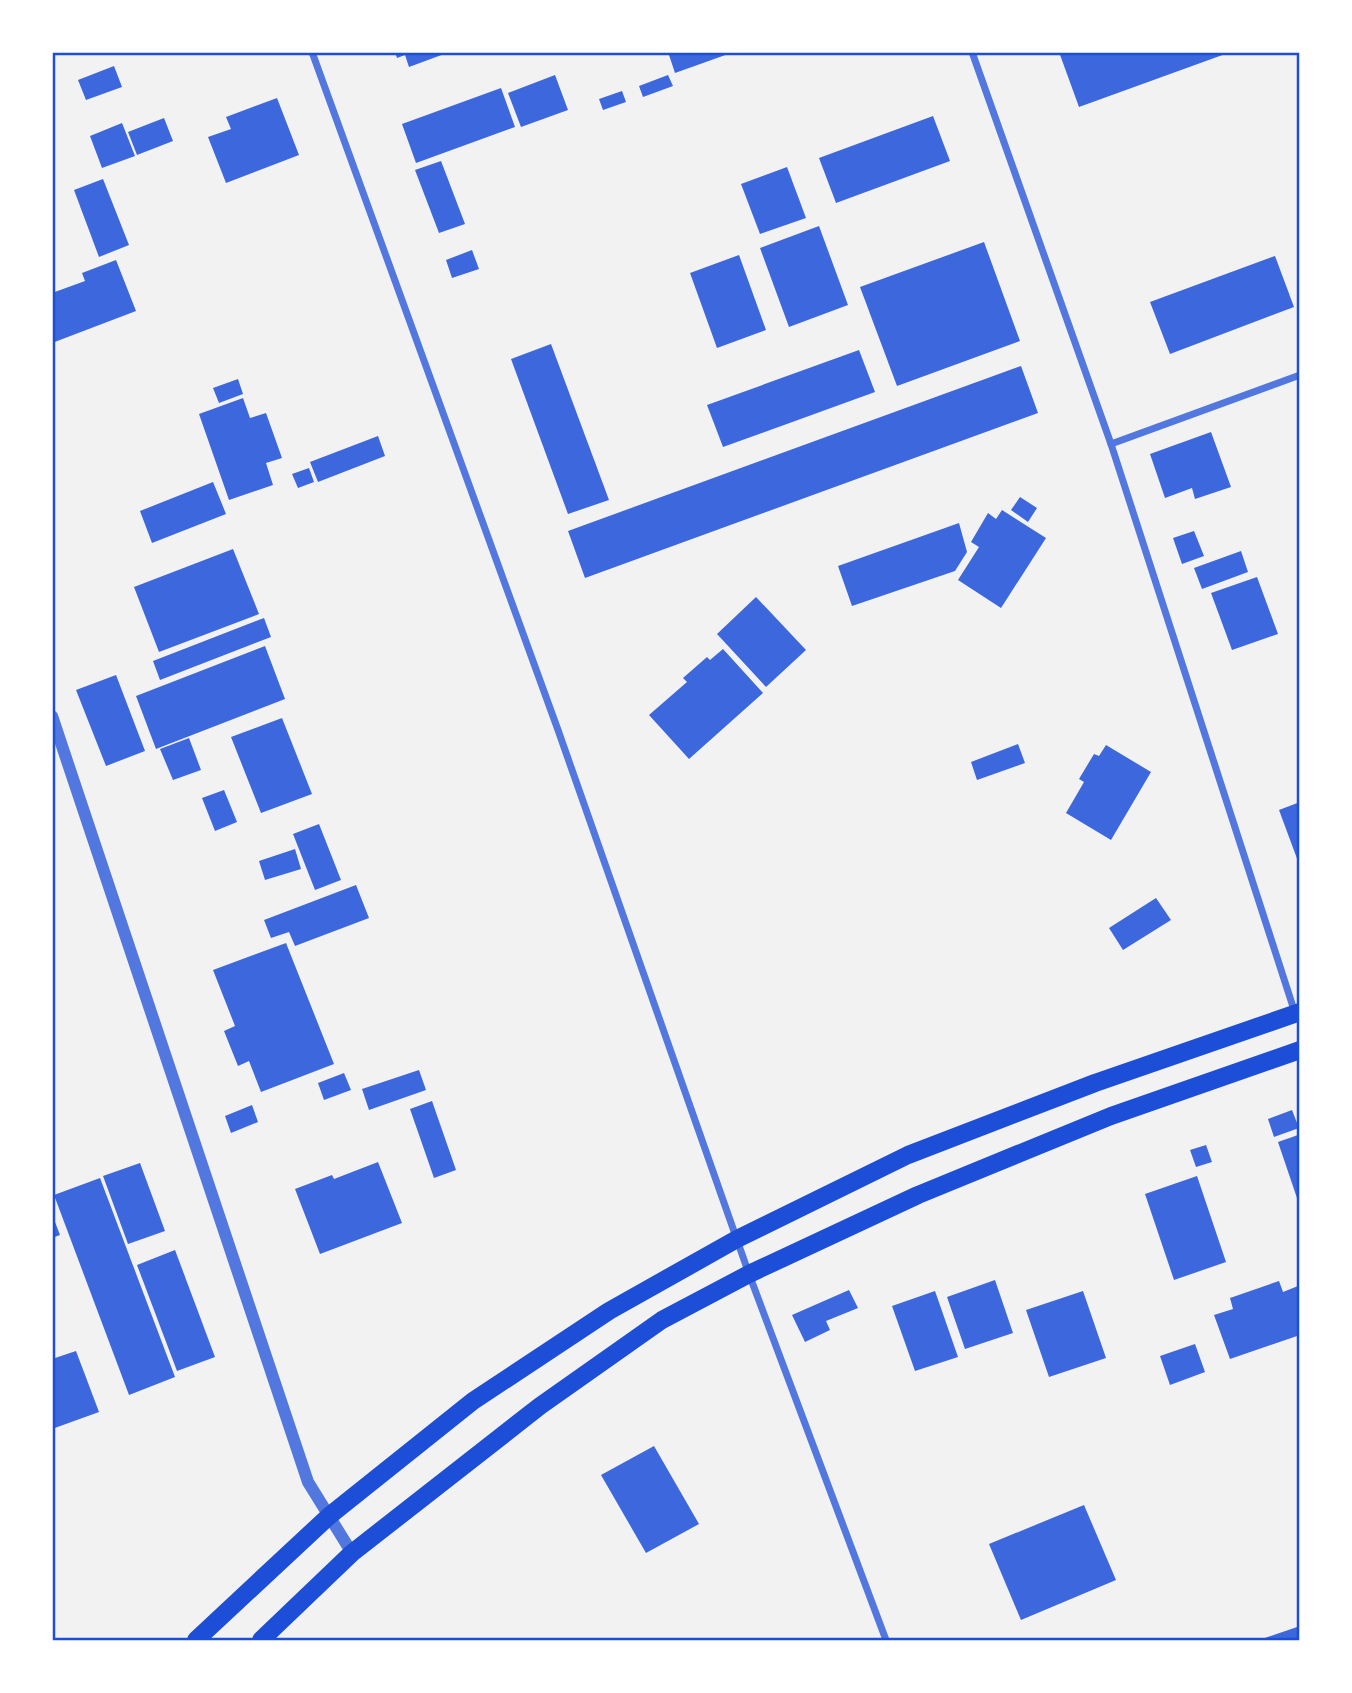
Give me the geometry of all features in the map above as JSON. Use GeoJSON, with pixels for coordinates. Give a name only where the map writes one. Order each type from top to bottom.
{"type":"FeatureCollection","features":[{"type":"Feature","properties":{"kind":"main road"},"geometry":{"type":"LineString","coordinates":[[196,1640],[329,1516],[472,1401],[609,1311],[737,1239],[908,1155],[1096,1083],[1298,1013]]}},
{"type":"Feature","properties":{"kind":"main road"},"geometry":{"type":"LineString","coordinates":[[261,1640],[352,1553],[540,1406],[662,1320],[749,1274],[918,1195],[1111,1116],[1300,1050]]}},
{"type":"Feature","properties":{"kind":"street"},"geometry":{"type":"LineString","coordinates":[[312,52],[558,730],[749,1274],[886,1640]]}},
{"type":"Feature","properties":{"kind":"street"},"geometry":{"type":"LineString","coordinates":[[972,52],[1111,444],[1298,1013]]}},
{"type":"Feature","properties":{"kind":"street"},"geometry":{"type":"LineString","coordinates":[[1111,444],[1300,375]]}},
{"type":"Feature","properties":{"kind":"street"},"geometry":{"type":"LineString","coordinates":[[52,716],[308,1482],[352,1553]]}},
{"type":"Feature","properties":{"kind":"building"},"geometry":{"type":"Polygon","coordinates":[[[395,52],[447,53],[409,67],[405,55],[397,58],[395,52]]]}},
{"type":"Feature","properties":{"kind":"building"},"geometry":{"type":"Polygon","coordinates":[[[668,52],[731,52],[731,53],[675,73],[668,52]]]}},
{"type":"Feature","properties":{"kind":"building"},"geometry":{"type":"Polygon","coordinates":[[[1059,52],[1227,52],[1228,53],[1079,107],[1059,52]]]}},
{"type":"Feature","properties":{"kind":"building"},"geometry":{"type":"Polygon","coordinates":[[[114,66],[122,87],[86,100],[78,80],[114,66]]]}},
{"type":"Feature","properties":{"kind":"building"},"geometry":{"type":"Polygon","coordinates":[[[555,75],[568,110],[521,127],[508,93],[555,75]]]}},
{"type":"Feature","properties":{"kind":"building"},"geometry":{"type":"Polygon","coordinates":[[[668,75],[673,86],[643,97],[639,86],[668,75]]]}},
{"type":"Feature","properties":{"kind":"building"},"geometry":{"type":"Polygon","coordinates":[[[501,88],[515,127],[416,163],[402,124],[501,88]]]}},
{"type":"Feature","properties":{"kind":"building"},"geometry":{"type":"Polygon","coordinates":[[[622,91],[626,102],[603,110],[599,99],[622,91]]]}},
{"type":"Feature","properties":{"kind":"building"},"geometry":{"type":"Polygon","coordinates":[[[277,98],[299,155],[226,183],[208,137],[231,129],[226,117],[277,98]]]}},
{"type":"Feature","properties":{"kind":"building"},"geometry":{"type":"Polygon","coordinates":[[[933,116],[950,161],[836,203],[819,158],[933,116]]]}},
{"type":"Feature","properties":{"kind":"building"},"geometry":{"type":"Polygon","coordinates":[[[164,118],[173,141],[137,155],[128,132],[164,118]]]}},
{"type":"Feature","properties":{"kind":"building"},"geometry":{"type":"Polygon","coordinates":[[[122,123],[135,156],[102,168],[90,136],[122,123]]]}},
{"type":"Feature","properties":{"kind":"building"},"geometry":{"type":"Polygon","coordinates":[[[441,161],[465,224],[439,233],[415,170],[441,161]]]}},
{"type":"Feature","properties":{"kind":"building"},"geometry":{"type":"Polygon","coordinates":[[[787,167],[806,218],[760,234],[741,184],[787,167]]]}},
{"type":"Feature","properties":{"kind":"building"},"geometry":{"type":"Polygon","coordinates":[[[103,179],[129,245],[99,257],[74,190],[103,179]]]}},
{"type":"Feature","properties":{"kind":"building"},"geometry":{"type":"Polygon","coordinates":[[[819,226],[848,305],[789,327],[760,248],[819,226]]]}},
{"type":"Feature","properties":{"kind":"building"},"geometry":{"type":"Polygon","coordinates":[[[984,242],[1020,341],[897,386],[860,287],[984,242]]]}},
{"type":"Feature","properties":{"kind":"building"},"geometry":{"type":"Polygon","coordinates":[[[472,250],[479,269],[452,278],[446,260],[472,250]]]}},
{"type":"Feature","properties":{"kind":"building"},"geometry":{"type":"Polygon","coordinates":[[[739,255],[766,330],[717,348],[690,273],[739,255]]]}},
{"type":"Feature","properties":{"kind":"building"},"geometry":{"type":"Polygon","coordinates":[[[1275,256],[1294,307],[1170,354],[1150,302],[1275,256]]]}},
{"type":"Feature","properties":{"kind":"building"},"geometry":{"type":"Polygon","coordinates":[[[116,260],[136,311],[52,343],[52,293],[85,281],[82,273],[116,260]]]}},
{"type":"Feature","properties":{"kind":"building"},"geometry":{"type":"Polygon","coordinates":[[[551,344],[609,500],[568,514],[511,359],[551,344]]]}},
{"type":"Feature","properties":{"kind":"building"},"geometry":{"type":"Polygon","coordinates":[[[859,350],[875,392],[723,447],[707,405],[859,350]]]}},
{"type":"Feature","properties":{"kind":"building"},"geometry":{"type":"Polygon","coordinates":[[[1021,366],[1038,413],[585,578],[568,531],[1021,366]]]}},
{"type":"Feature","properties":{"kind":"building"},"geometry":{"type":"Polygon","coordinates":[[[238,379],[243,394],[219,403],[213,388],[238,379]]]}},
{"type":"Feature","properties":{"kind":"building"},"geometry":{"type":"Polygon","coordinates":[[[243,398],[250,418],[266,413],[282,458],[266,463],[273,485],[229,500],[199,414],[243,398]]]}},
{"type":"Feature","properties":{"kind":"building"},"geometry":{"type":"Polygon","coordinates":[[[1211,432],[1231,487],[1195,499],[1192,488],[1165,498],[1150,454],[1211,432]]]}},
{"type":"Feature","properties":{"kind":"building"},"geometry":{"type":"Polygon","coordinates":[[[378,436],[385,456],[318,482],[310,462],[378,436]]]}},
{"type":"Feature","properties":{"kind":"building"},"geometry":{"type":"Polygon","coordinates":[[[309,468],[314,482],[298,488],[292,474],[309,468]]]}},
{"type":"Feature","properties":{"kind":"building"},"geometry":{"type":"Polygon","coordinates":[[[213,482],[226,514],[152,543],[140,511],[213,482]]]}},
{"type":"Feature","properties":{"kind":"building"},"geometry":{"type":"Polygon","coordinates":[[[1020,497],[1037,508],[1028,522],[1011,510],[1020,497]]]}},
{"type":"Feature","properties":{"kind":"building"},"geometry":{"type":"Polygon","coordinates":[[[1002,510],[1046,538],[1001,608],[958,580],[979,547],[971,542],[988,513],[996,519],[1002,510]]]}},
{"type":"Feature","properties":{"kind":"building"},"geometry":{"type":"Polygon","coordinates":[[[959,523],[967,552],[955,571],[852,606],[838,566],[959,523]]]}},
{"type":"Feature","properties":{"kind":"building"},"geometry":{"type":"Polygon","coordinates":[[[1194,531],[1204,556],[1182,564],[1173,538],[1194,531]]]}},
{"type":"Feature","properties":{"kind":"building"},"geometry":{"type":"Polygon","coordinates":[[[233,549],[259,614],[159,652],[134,587],[233,549]]]}},
{"type":"Feature","properties":{"kind":"building"},"geometry":{"type":"Polygon","coordinates":[[[1241,551],[1248,572],[1202,589],[1194,568],[1241,551]]]}},
{"type":"Feature","properties":{"kind":"building"},"geometry":{"type":"Polygon","coordinates":[[[1257,577],[1278,634],[1232,650],[1211,593],[1257,577]]]}},
{"type":"Feature","properties":{"kind":"building"},"geometry":{"type":"Polygon","coordinates":[[[756,597],[806,650],[766,687],[717,634],[756,597]]]}},
{"type":"Feature","properties":{"kind":"building"},"geometry":{"type":"Polygon","coordinates":[[[264,618],[271,637],[160,680],[153,661],[264,618]]]}},
{"type":"Feature","properties":{"kind":"building"},"geometry":{"type":"Polygon","coordinates":[[[265,646],[285,699],[156,749],[136,696],[265,646]]]}},
{"type":"Feature","properties":{"kind":"building"},"geometry":{"type":"Polygon","coordinates":[[[723,649],[763,693],[689,759],[649,715],[687,682],[683,678],[707,657],[710,660],[723,649]]]}},
{"type":"Feature","properties":{"kind":"building"},"geometry":{"type":"Polygon","coordinates":[[[116,675],[145,751],[106,766],[76,690],[116,675]]]}},
{"type":"Feature","properties":{"kind":"building"},"geometry":{"type":"Polygon","coordinates":[[[282,718],[312,794],[261,813],[231,737],[282,718]]]}},
{"type":"Feature","properties":{"kind":"building"},"geometry":{"type":"Polygon","coordinates":[[[189,738],[201,770],[173,780],[160,749],[189,738]]]}},
{"type":"Feature","properties":{"kind":"building"},"geometry":{"type":"Polygon","coordinates":[[[1018,744],[1025,763],[977,780],[971,762],[1018,744]]]}},
{"type":"Feature","properties":{"kind":"building"},"geometry":{"type":"Polygon","coordinates":[[[1106,745],[1151,772],[1111,840],[1066,813],[1084,782],[1079,779],[1094,754],[1099,756],[1106,745]]]}},
{"type":"Feature","properties":{"kind":"building"},"geometry":{"type":"Polygon","coordinates":[[[224,790],[237,822],[215,831],[202,798],[224,790]]]}},
{"type":"Feature","properties":{"kind":"building"},"geometry":{"type":"Polygon","coordinates":[[[1300,802],[1300,864],[1299,864],[1279,810],[1300,802]]]}},
{"type":"Feature","properties":{"kind":"building"},"geometry":{"type":"Polygon","coordinates":[[[319,824],[341,880],[315,890],[293,834],[319,824]]]}},
{"type":"Feature","properties":{"kind":"building"},"geometry":{"type":"Polygon","coordinates":[[[295,849],[301,869],[265,880],[259,861],[295,849]]]}},
{"type":"Feature","properties":{"kind":"building"},"geometry":{"type":"Polygon","coordinates":[[[356,885],[369,918],[295,946],[289,932],[271,938],[264,920],[356,885]]]}},
{"type":"Feature","properties":{"kind":"building"},"geometry":{"type":"Polygon","coordinates":[[[1156,898],[1171,920],[1123,950],[1109,928],[1156,898]]]}},
{"type":"Feature","properties":{"kind":"building"},"geometry":{"type":"Polygon","coordinates":[[[286,943],[334,1064],[261,1092],[249,1061],[238,1066],[224,1031],[235,1026],[213,970],[286,943]]]}},
{"type":"Feature","properties":{"kind":"building"},"geometry":{"type":"Polygon","coordinates":[[[419,1070],[426,1090],[369,1110],[362,1089],[419,1070]]]}},
{"type":"Feature","properties":{"kind":"building"},"geometry":{"type":"Polygon","coordinates":[[[344,1073],[351,1090],[324,1100],[318,1083],[344,1073]]]}},
{"type":"Feature","properties":{"kind":"building"},"geometry":{"type":"Polygon","coordinates":[[[432,1101],[456,1170],[434,1178],[410,1109],[432,1101]]]}},
{"type":"Feature","properties":{"kind":"building"},"geometry":{"type":"Polygon","coordinates":[[[252,1105],[258,1122],[231,1133],[225,1116],[252,1105]]]}},
{"type":"Feature","properties":{"kind":"building"},"geometry":{"type":"Polygon","coordinates":[[[1292,1110],[1299,1128],[1274,1137],[1268,1119],[1292,1110]]]}},
{"type":"Feature","properties":{"kind":"building"},"geometry":{"type":"Polygon","coordinates":[[[1298,1135],[1300,1141],[1299,1204],[1278,1142],[1298,1135]]]}},
{"type":"Feature","properties":{"kind":"building"},"geometry":{"type":"Polygon","coordinates":[[[1206,1145],[1212,1162],[1196,1167],[1190,1150],[1206,1145]]]}},
{"type":"Feature","properties":{"kind":"building"},"geometry":{"type":"Polygon","coordinates":[[[378,1162],[402,1223],[320,1254],[295,1189],[332,1175],[334,1179],[378,1162]]]}},
{"type":"Feature","properties":{"kind":"building"},"geometry":{"type":"Polygon","coordinates":[[[140,1163],[165,1231],[128,1244],[103,1176],[140,1163]]]}},
{"type":"Feature","properties":{"kind":"building"},"geometry":{"type":"Polygon","coordinates":[[[1197,1176],[1226,1262],[1174,1280],[1145,1194],[1197,1176]]]}},
{"type":"Feature","properties":{"kind":"building"},"geometry":{"type":"Polygon","coordinates":[[[100,1178],[175,1377],[129,1395],[54,1195],[100,1178]]]}},
{"type":"Feature","properties":{"kind":"building"},"geometry":{"type":"Polygon","coordinates":[[[52,1214],[60,1235],[52,1238],[52,1214]]]}},
{"type":"Feature","properties":{"kind":"building"},"geometry":{"type":"Polygon","coordinates":[[[175,1250],[215,1357],[177,1371],[137,1265],[175,1250]]]}},
{"type":"Feature","properties":{"kind":"building"},"geometry":{"type":"Polygon","coordinates":[[[995,1280],[1013,1333],[965,1349],[947,1297],[995,1280]]]}},
{"type":"Feature","properties":{"kind":"building"},"geometry":{"type":"Polygon","coordinates":[[[1279,1281],[1283,1292],[1298,1286],[1300,1335],[1230,1359],[1214,1315],[1233,1309],[1230,1298],[1279,1281]]]}},
{"type":"Feature","properties":{"kind":"building"},"geometry":{"type":"Polygon","coordinates":[[[849,1290],[858,1308],[826,1321],[830,1330],[805,1342],[792,1315],[849,1290]]]}},
{"type":"Feature","properties":{"kind":"building"},"geometry":{"type":"Polygon","coordinates":[[[935,1291],[958,1357],[915,1371],[892,1306],[935,1291]]]}},
{"type":"Feature","properties":{"kind":"building"},"geometry":{"type":"Polygon","coordinates":[[[1083,1291],[1106,1358],[1049,1377],[1026,1310],[1083,1291]]]}},
{"type":"Feature","properties":{"kind":"building"},"geometry":{"type":"Polygon","coordinates":[[[1195,1344],[1205,1372],[1170,1385],[1160,1356],[1195,1344]]]}},
{"type":"Feature","properties":{"kind":"building"},"geometry":{"type":"Polygon","coordinates":[[[76,1351],[99,1412],[52,1429],[52,1359],[76,1351]]]}},
{"type":"Feature","properties":{"kind":"building"},"geometry":{"type":"Polygon","coordinates":[[[654,1446],[699,1524],[646,1553],[601,1475],[654,1446]]]}},
{"type":"Feature","properties":{"kind":"building"},"geometry":{"type":"Polygon","coordinates":[[[1084,1505],[1116,1580],[1021,1620],[989,1544],[1084,1505]]]}},
{"type":"Feature","properties":{"kind":"building"},"geometry":{"type":"Polygon","coordinates":[[[1300,1626],[1300,1640],[1259,1640],[1300,1626]]]}}]}
